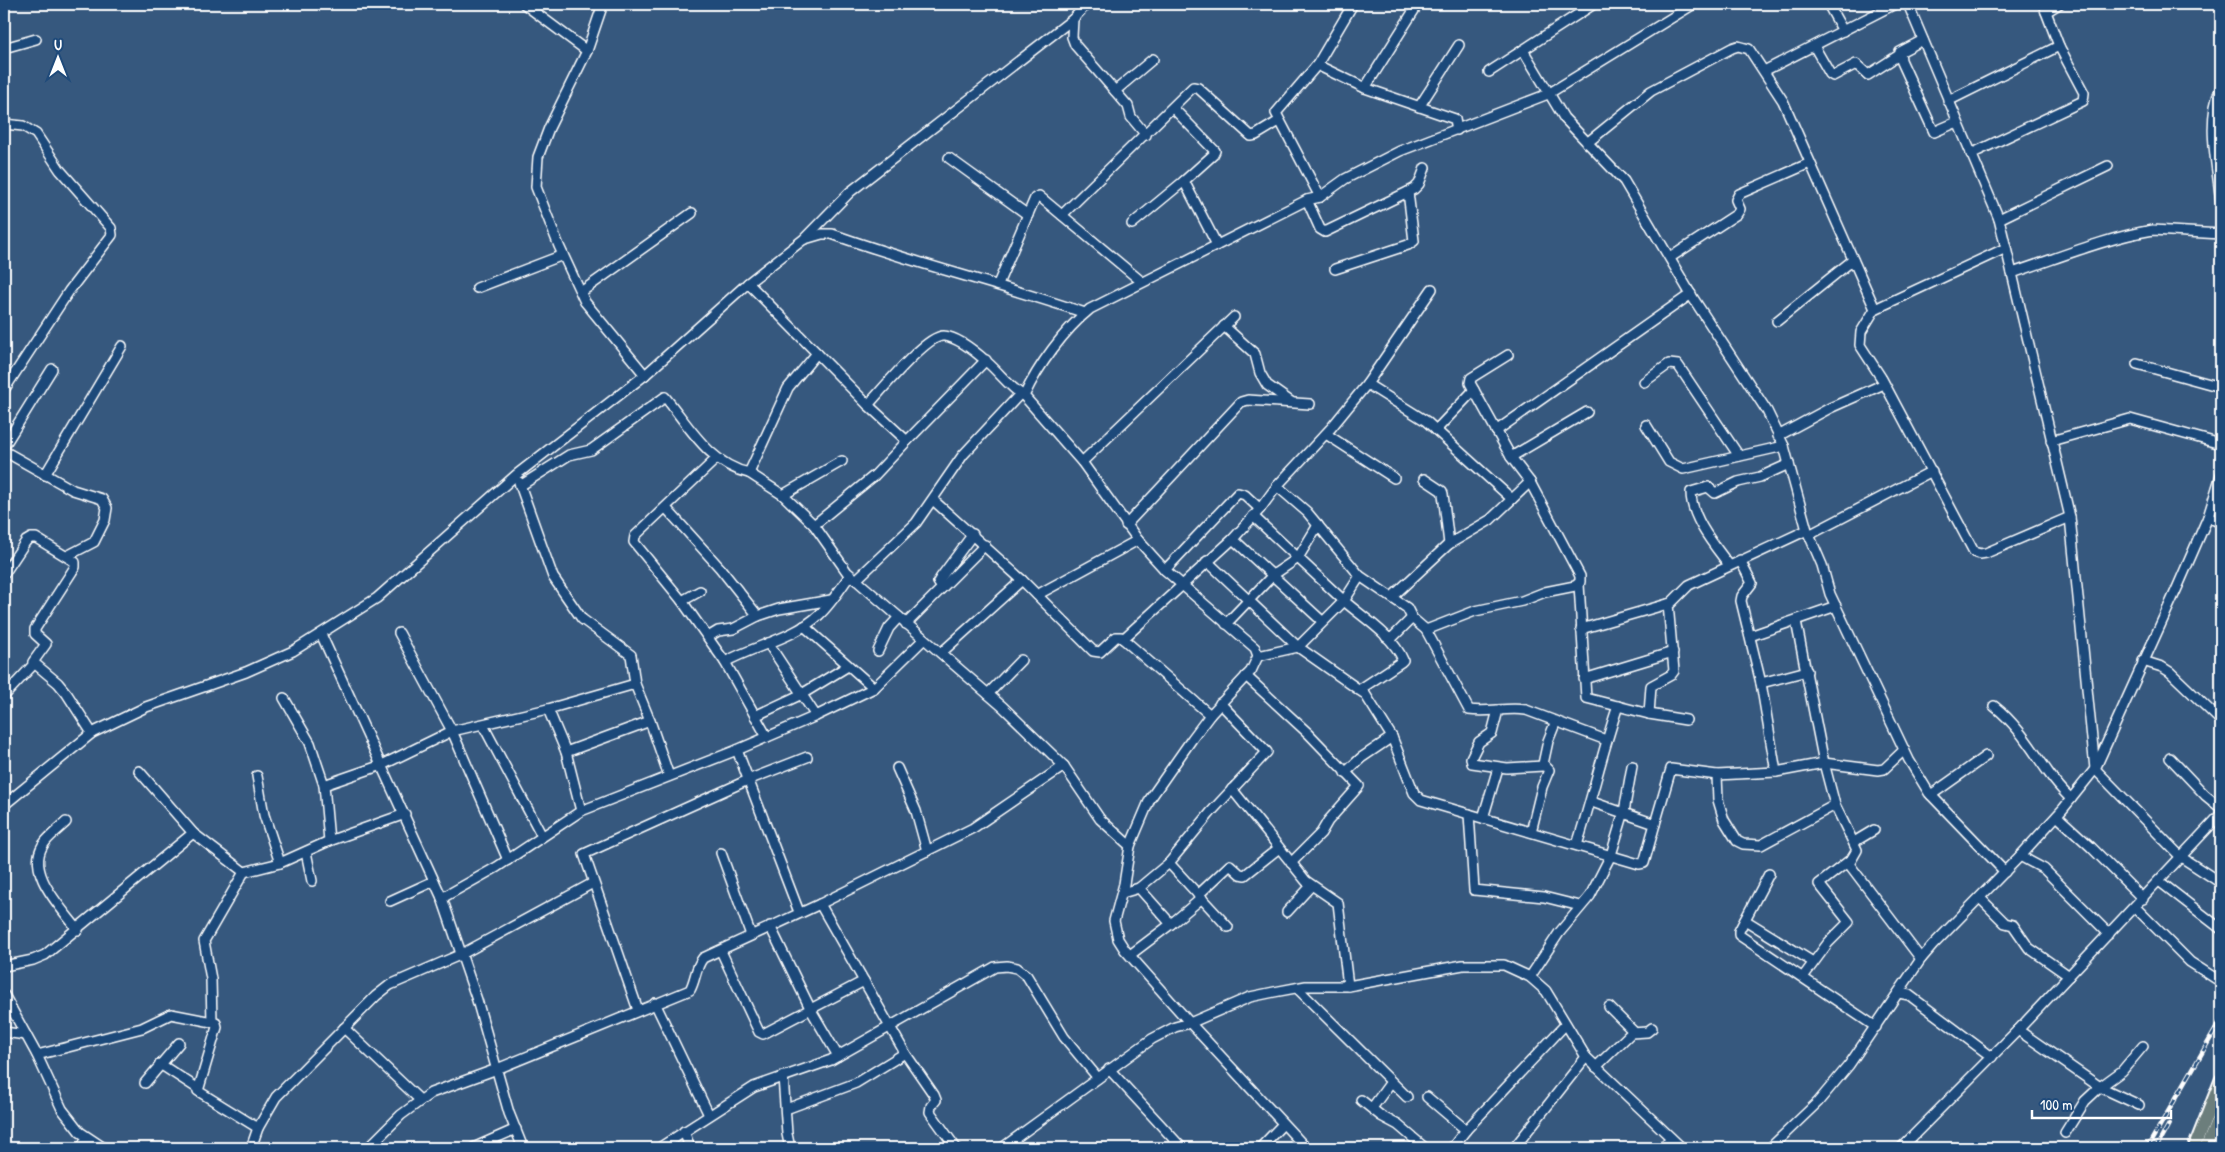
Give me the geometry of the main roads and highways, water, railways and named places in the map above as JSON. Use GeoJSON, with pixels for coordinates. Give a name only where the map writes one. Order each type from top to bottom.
{"type":"FeatureCollection","features":[{"type":"Feature","properties":{"kind":"main road"},"geometry":{"type":"LineString","coordinates":[[2194,1148],[2221,1080]]}},
{"type":"Feature","properties":{"kind":"main road"},"geometry":{"type":"LineString","coordinates":[[2206,1148],[2221,1111]]}},
{"type":"Feature","properties":{"kind":"railway"},"geometry":{"type":"LineString","coordinates":[[2147,1148],[2221,1020]]}},
{"type":"Feature","properties":{"kind":"railway"},"geometry":{"type":"LineString","coordinates":[[2156,1148],[2169,1124]]}}]}
